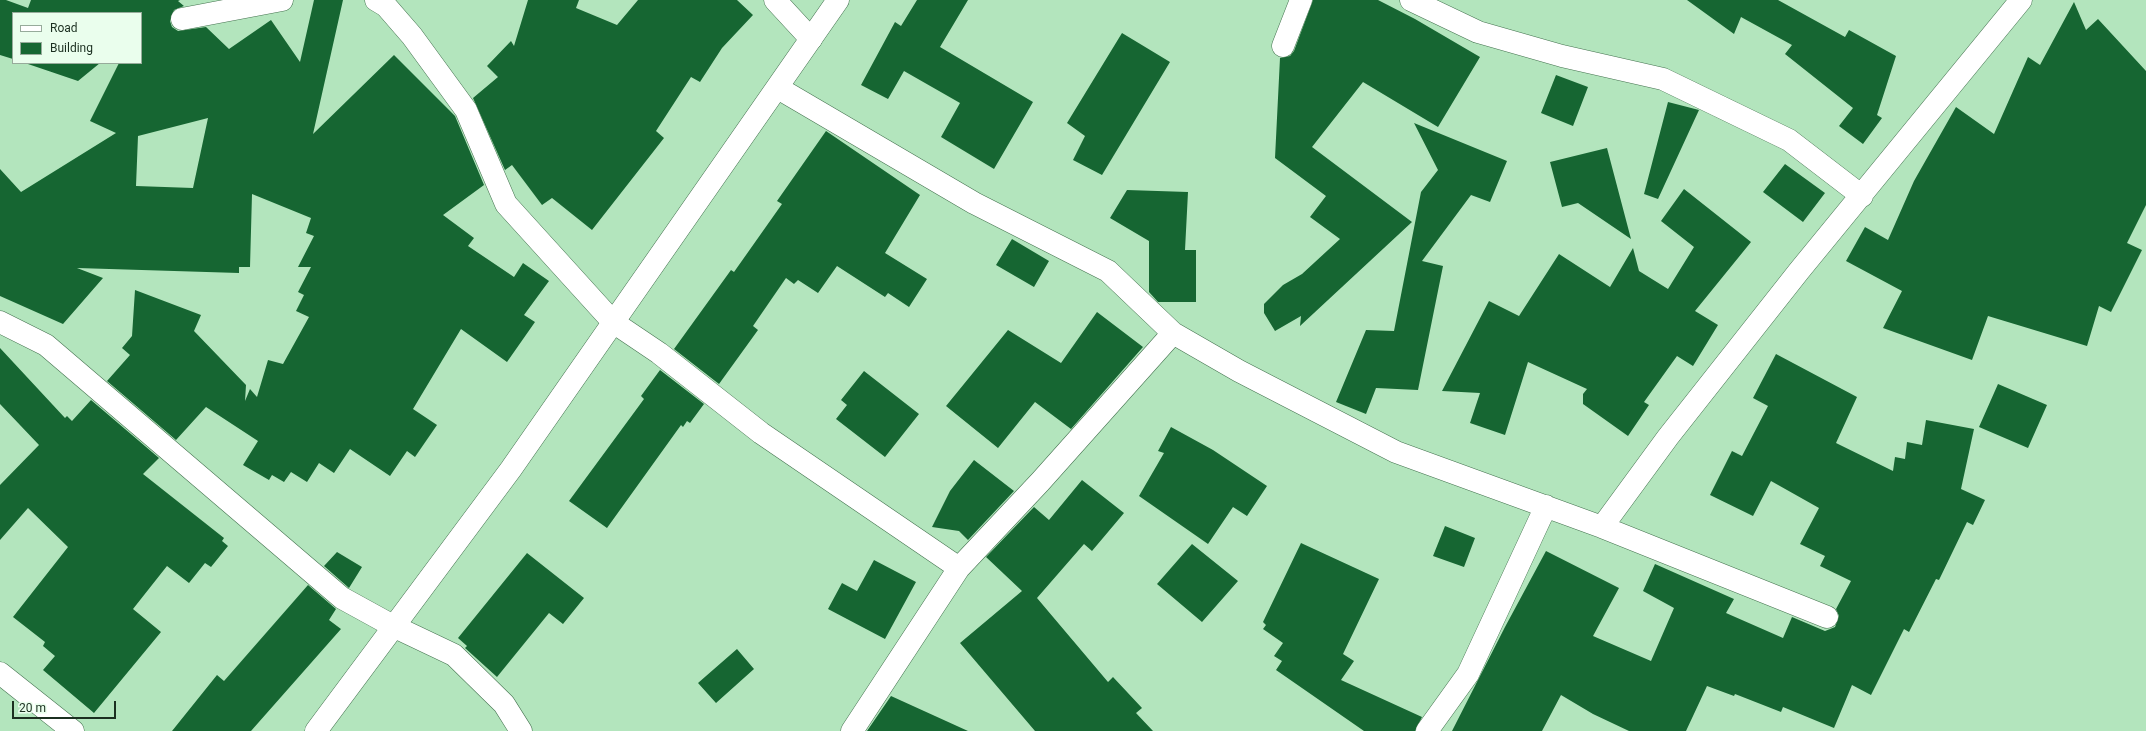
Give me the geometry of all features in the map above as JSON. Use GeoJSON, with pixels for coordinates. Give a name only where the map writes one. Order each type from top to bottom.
{"type":"FeatureCollection","features":[{"type":"Feature","properties":{"kind":"street"},"geometry":{"type":"LineString","coordinates":[[182,19],[282,0]]}},
{"type":"Feature","properties":{"kind":"street"},"geometry":{"type":"LineString","coordinates":[[376,0],[386,6],[412,36],[466,110],[506,204],[613,322],[659,353],[761,433],[959,568]]}},
{"type":"Feature","properties":{"kind":"street"},"geometry":{"type":"LineString","coordinates":[[775,0],[811,39]]}},
{"type":"Feature","properties":{"kind":"street"},"geometry":{"type":"LineString","coordinates":[[316,731],[511,469],[838,0]]}},
{"type":"Feature","properties":{"kind":"street"},"geometry":{"type":"LineString","coordinates":[[1283,46],[1301,0]]}},
{"type":"Feature","properties":{"kind":"street"},"geometry":{"type":"LineString","coordinates":[[1411,0],[1478,32],[1562,56],[1663,79],[1789,140],[1862,196]]}},
{"type":"Feature","properties":{"kind":"street"},"geometry":{"type":"LineString","coordinates":[[1602,527],[1668,437],[1799,271],[1862,196],[2021,0]]}},
{"type":"Feature","properties":{"kind":"street"},"geometry":{"type":"LineString","coordinates":[[778,88],[974,203],[1108,271],[1173,333],[1239,371],[1396,452],[1602,527],[1827,617]]}},
{"type":"Feature","properties":{"kind":"street"},"geometry":{"type":"LineString","coordinates":[[0,322],[46,345],[342,598],[393,626],[454,655],[504,704],[521,731]]}},
{"type":"Feature","properties":{"kind":"street"},"geometry":{"type":"LineString","coordinates":[[852,731],[959,568],[1040,482],[1173,333]]}},
{"type":"Feature","properties":{"kind":"street"},"geometry":{"type":"LineString","coordinates":[[1428,731],[1468,674],[1546,506]]}},
{"type":"Feature","properties":{"kind":"street"},"geometry":{"type":"LineString","coordinates":[[0,672],[73,731]]}},
{"type":"Feature","properties":{"kind":"building"},"geometry":{"type":"Polygon","coordinates":[[[0,0],[6,0],[28,8],[31,0],[180,0],[178,1],[184,6],[174,10],[170,21],[172,27],[178,31],[206,27],[229,49],[271,20],[300,62],[314,0],[343,0],[313,134],[394,55],[455,116],[484,185],[443,215],[474,238],[468,246],[514,277],[523,263],[549,281],[524,315],[535,322],[507,362],[461,329],[413,409],[437,425],[415,457],[407,451],[390,476],[350,449],[334,473],[319,463],[307,482],[291,472],[284,482],[272,475],[269,480],[243,465],[258,441],[206,407],[176,440],[107,381],[130,355],[122,348],[132,336],[135,290],[201,315],[194,331],[246,385],[245,401],[250,389],[257,397],[268,360],[283,364],[309,317],[296,311],[304,295],[298,292],[311,267],[298,267],[314,236],[306,233],[311,218],[252,194],[250,267],[239,267],[239,273],[77,268],[103,278],[63,324],[0,296],[0,169],[21,192],[116,133],[90,121],[118,64],[142,64],[142,12],[12,12],[12,59],[0,55],[0,0]],[[208,118],[138,136],[136,186],[193,188],[208,118]]]}},
{"type":"Feature","properties":{"kind":"building"},"geometry":{"type":"Polygon","coordinates":[[[528,0],[579,0],[576,8],[617,25],[638,0],[737,0],[753,15],[722,48],[700,82],[691,77],[656,131],[664,138],[592,230],[552,198],[542,205],[512,165],[505,170],[473,98],[498,77],[487,66],[511,41],[514,46],[528,0]]]}},
{"type":"Feature","properties":{"kind":"building"},"geometry":{"type":"Polygon","coordinates":[[[917,0],[968,0],[940,47],[1033,102],[994,169],[941,137],[960,103],[904,71],[888,99],[861,85],[895,22],[901,26],[917,0]]]}},
{"type":"Feature","properties":{"kind":"building"},"geometry":{"type":"Polygon","coordinates":[[[1313,0],[1378,0],[1415,19],[1480,57],[1438,127],[1363,82],[1312,147],[1412,222],[1300,326],[1301,316],[1275,331],[1264,313],[1264,304],[1283,285],[1302,274],[1340,239],[1310,217],[1326,196],[1275,158],[1280,58],[1290,56],[1294,51],[1313,0]]]}},
{"type":"Feature","properties":{"kind":"building"},"geometry":{"type":"Polygon","coordinates":[[[1687,0],[1778,0],[1845,37],[1849,30],[1896,56],[1877,115],[1882,118],[1863,144],[1839,126],[1853,108],[1785,54],[1792,45],[1741,17],[1734,34],[1687,0]]]}},
{"type":"Feature","properties":{"kind":"building"},"geometry":{"type":"Polygon","coordinates":[[[2074,2],[2086,30],[2098,19],[2146,71],[2146,205],[2127,243],[2142,250],[2111,312],[2099,306],[2087,346],[1988,316],[1972,360],[1883,328],[1902,291],[1846,261],[1865,227],[1888,240],[1914,181],[1956,107],[1994,134],[2028,57],[2040,65],[2074,2]]]}},
{"type":"Feature","properties":{"kind":"building"},"geometry":{"type":"Polygon","coordinates":[[[1122,33],[1170,62],[1102,175],[1073,160],[1085,136],[1067,123],[1122,33]]]}},
{"type":"Feature","properties":{"kind":"building"},"geometry":{"type":"Polygon","coordinates":[[[28,64],[99,64],[78,81],[28,64]]]}},
{"type":"Feature","properties":{"kind":"building"},"geometry":{"type":"Polygon","coordinates":[[[1556,75],[1588,87],[1573,126],[1541,113],[1556,75]]]}},
{"type":"Feature","properties":{"kind":"building"},"geometry":{"type":"Polygon","coordinates":[[[1668,102],[1699,110],[1658,199],[1644,194],[1668,102]]]}},
{"type":"Feature","properties":{"kind":"building"},"geometry":{"type":"Polygon","coordinates":[[[1414,123],[1507,161],[1490,202],[1471,195],[1422,261],[1443,266],[1418,390],[1376,388],[1366,414],[1336,402],[1366,330],[1394,331],[1421,192],[1438,170],[1414,123]]]}},
{"type":"Feature","properties":{"kind":"building"},"geometry":{"type":"Polygon","coordinates":[[[826,131],[920,195],[885,253],[927,279],[909,307],[888,293],[885,297],[837,266],[818,293],[798,280],[794,284],[786,278],[753,326],[758,330],[719,384],[674,349],[731,270],[734,272],[782,204],[777,201],[826,131]]]}},
{"type":"Feature","properties":{"kind":"building"},"geometry":{"type":"Polygon","coordinates":[[[1607,148],[1631,239],[1578,203],[1562,207],[1550,162],[1607,148]]]}},
{"type":"Feature","properties":{"kind":"building"},"geometry":{"type":"Polygon","coordinates":[[[1785,164],[1825,193],[1803,222],[1763,192],[1785,164]]]}},
{"type":"Feature","properties":{"kind":"building"},"geometry":{"type":"Polygon","coordinates":[[[1684,189],[1751,242],[1695,311],[1718,325],[1693,366],[1677,356],[1644,402],[1649,405],[1628,436],[1583,404],[1583,394],[1587,389],[1528,362],[1505,435],[1470,423],[1480,393],[1442,391],[1489,301],[1519,316],[1559,254],[1610,287],[1633,248],[1639,271],[1668,289],[1694,247],[1661,221],[1684,189]]]}},
{"type":"Feature","properties":{"kind":"building"},"geometry":{"type":"Polygon","coordinates":[[[1127,190],[1188,192],[1185,250],[1196,250],[1196,302],[1158,302],[1149,292],[1149,241],[1110,218],[1127,190]]]}},
{"type":"Feature","properties":{"kind":"building"},"geometry":{"type":"Polygon","coordinates":[[[1012,239],[1049,261],[1034,287],[996,265],[1012,239]]]}},
{"type":"Feature","properties":{"kind":"building"},"geometry":{"type":"Polygon","coordinates":[[[1097,312],[1143,347],[1071,429],[1035,402],[998,448],[946,406],[1008,330],[1061,363],[1097,312]]]}},
{"type":"Feature","properties":{"kind":"building"},"geometry":{"type":"Polygon","coordinates":[[[0,348],[65,418],[67,416],[72,421],[91,400],[159,458],[143,474],[224,538],[222,541],[228,546],[211,567],[205,563],[189,583],[167,566],[133,609],[161,632],[94,713],[43,670],[55,656],[43,646],[45,642],[13,617],[68,547],[28,508],[0,540],[0,485],[39,445],[0,404],[0,348]]]}},
{"type":"Feature","properties":{"kind":"building"},"geometry":{"type":"Polygon","coordinates":[[[1776,354],[1857,397],[1836,443],[1893,471],[1895,457],[1905,459],[1907,442],[1922,445],[1926,420],[1974,429],[1961,489],[1985,500],[1973,525],[1967,522],[1939,580],[1936,579],[1909,632],[1904,629],[1871,695],[1852,685],[1834,728],[1783,707],[1781,712],[1735,694],[1734,696],[1707,686],[1686,731],[1629,731],[1593,714],[1561,695],[1542,731],[1452,731],[1546,551],[1619,588],[1593,636],[1651,661],[1674,608],[1643,591],[1655,564],[1734,599],[1726,613],[1783,638],[1792,617],[1825,631],[1835,627],[1839,616],[1836,609],[1851,581],[1820,566],[1825,556],[1800,544],[1819,508],[1771,481],[1753,516],[1710,495],[1732,451],[1742,456],[1768,406],[1753,398],[1776,354]]]}},
{"type":"Feature","properties":{"kind":"building"},"geometry":{"type":"Polygon","coordinates":[[[660,370],[704,404],[690,423],[687,421],[683,427],[681,425],[607,528],[569,501],[644,399],[641,396],[660,370]]]}},
{"type":"Feature","properties":{"kind":"building"},"geometry":{"type":"Polygon","coordinates":[[[864,371],[919,414],[885,457],[836,419],[847,405],[841,400],[864,371]]]}},
{"type":"Feature","properties":{"kind":"building"},"geometry":{"type":"Polygon","coordinates":[[[1998,384],[2047,405],[2028,448],[1979,427],[1998,384]]]}},
{"type":"Feature","properties":{"kind":"building"},"geometry":{"type":"Polygon","coordinates":[[[1171,427],[1213,450],[1267,486],[1247,516],[1233,507],[1208,544],[1139,496],[1164,453],[1158,451],[1171,427]]]}},
{"type":"Feature","properties":{"kind":"building"},"geometry":{"type":"Polygon","coordinates":[[[974,460],[1014,491],[968,540],[959,531],[932,527],[950,491],[974,460]]]}},
{"type":"Feature","properties":{"kind":"building"},"geometry":{"type":"Polygon","coordinates":[[[1082,480],[1124,513],[1092,551],[1084,544],[1037,598],[1108,682],[1113,677],[1142,708],[1136,713],[1153,731],[1035,731],[960,643],[1022,591],[986,557],[1034,507],[1049,520],[1082,480]]]}},
{"type":"Feature","properties":{"kind":"building"},"geometry":{"type":"Polygon","coordinates":[[[1445,526],[1475,538],[1464,567],[1433,556],[1445,526]]]}},
{"type":"Feature","properties":{"kind":"building"},"geometry":{"type":"Polygon","coordinates":[[[1301,543],[1379,579],[1343,654],[1354,661],[1341,680],[1422,717],[1415,731],[1364,731],[1276,670],[1282,661],[1274,656],[1283,643],[1263,629],[1266,625],[1263,622],[1301,543]]]}},
{"type":"Feature","properties":{"kind":"building"},"geometry":{"type":"Polygon","coordinates":[[[1192,544],[1238,581],[1202,622],[1157,584],[1192,544]]]}},
{"type":"Feature","properties":{"kind":"building"},"geometry":{"type":"Polygon","coordinates":[[[337,552],[362,567],[349,588],[324,566],[337,552]]]}},
{"type":"Feature","properties":{"kind":"building"},"geometry":{"type":"Polygon","coordinates":[[[527,553],[584,598],[563,624],[549,613],[497,677],[465,648],[467,646],[458,638],[527,553]]]}},
{"type":"Feature","properties":{"kind":"building"},"geometry":{"type":"Polygon","coordinates":[[[874,560],[916,582],[885,639],[828,609],[842,583],[857,591],[874,560]]]}},
{"type":"Feature","properties":{"kind":"building"},"geometry":{"type":"Polygon","coordinates":[[[308,585],[336,609],[329,620],[341,629],[251,731],[172,731],[217,675],[224,681],[308,585]]]}},
{"type":"Feature","properties":{"kind":"building"},"geometry":{"type":"Polygon","coordinates":[[[737,649],[754,669],[716,703],[698,683],[737,649]]]}},
{"type":"Feature","properties":{"kind":"building"},"geometry":{"type":"Polygon","coordinates":[[[891,696],[968,731],[867,731],[891,696]]]}}]}
